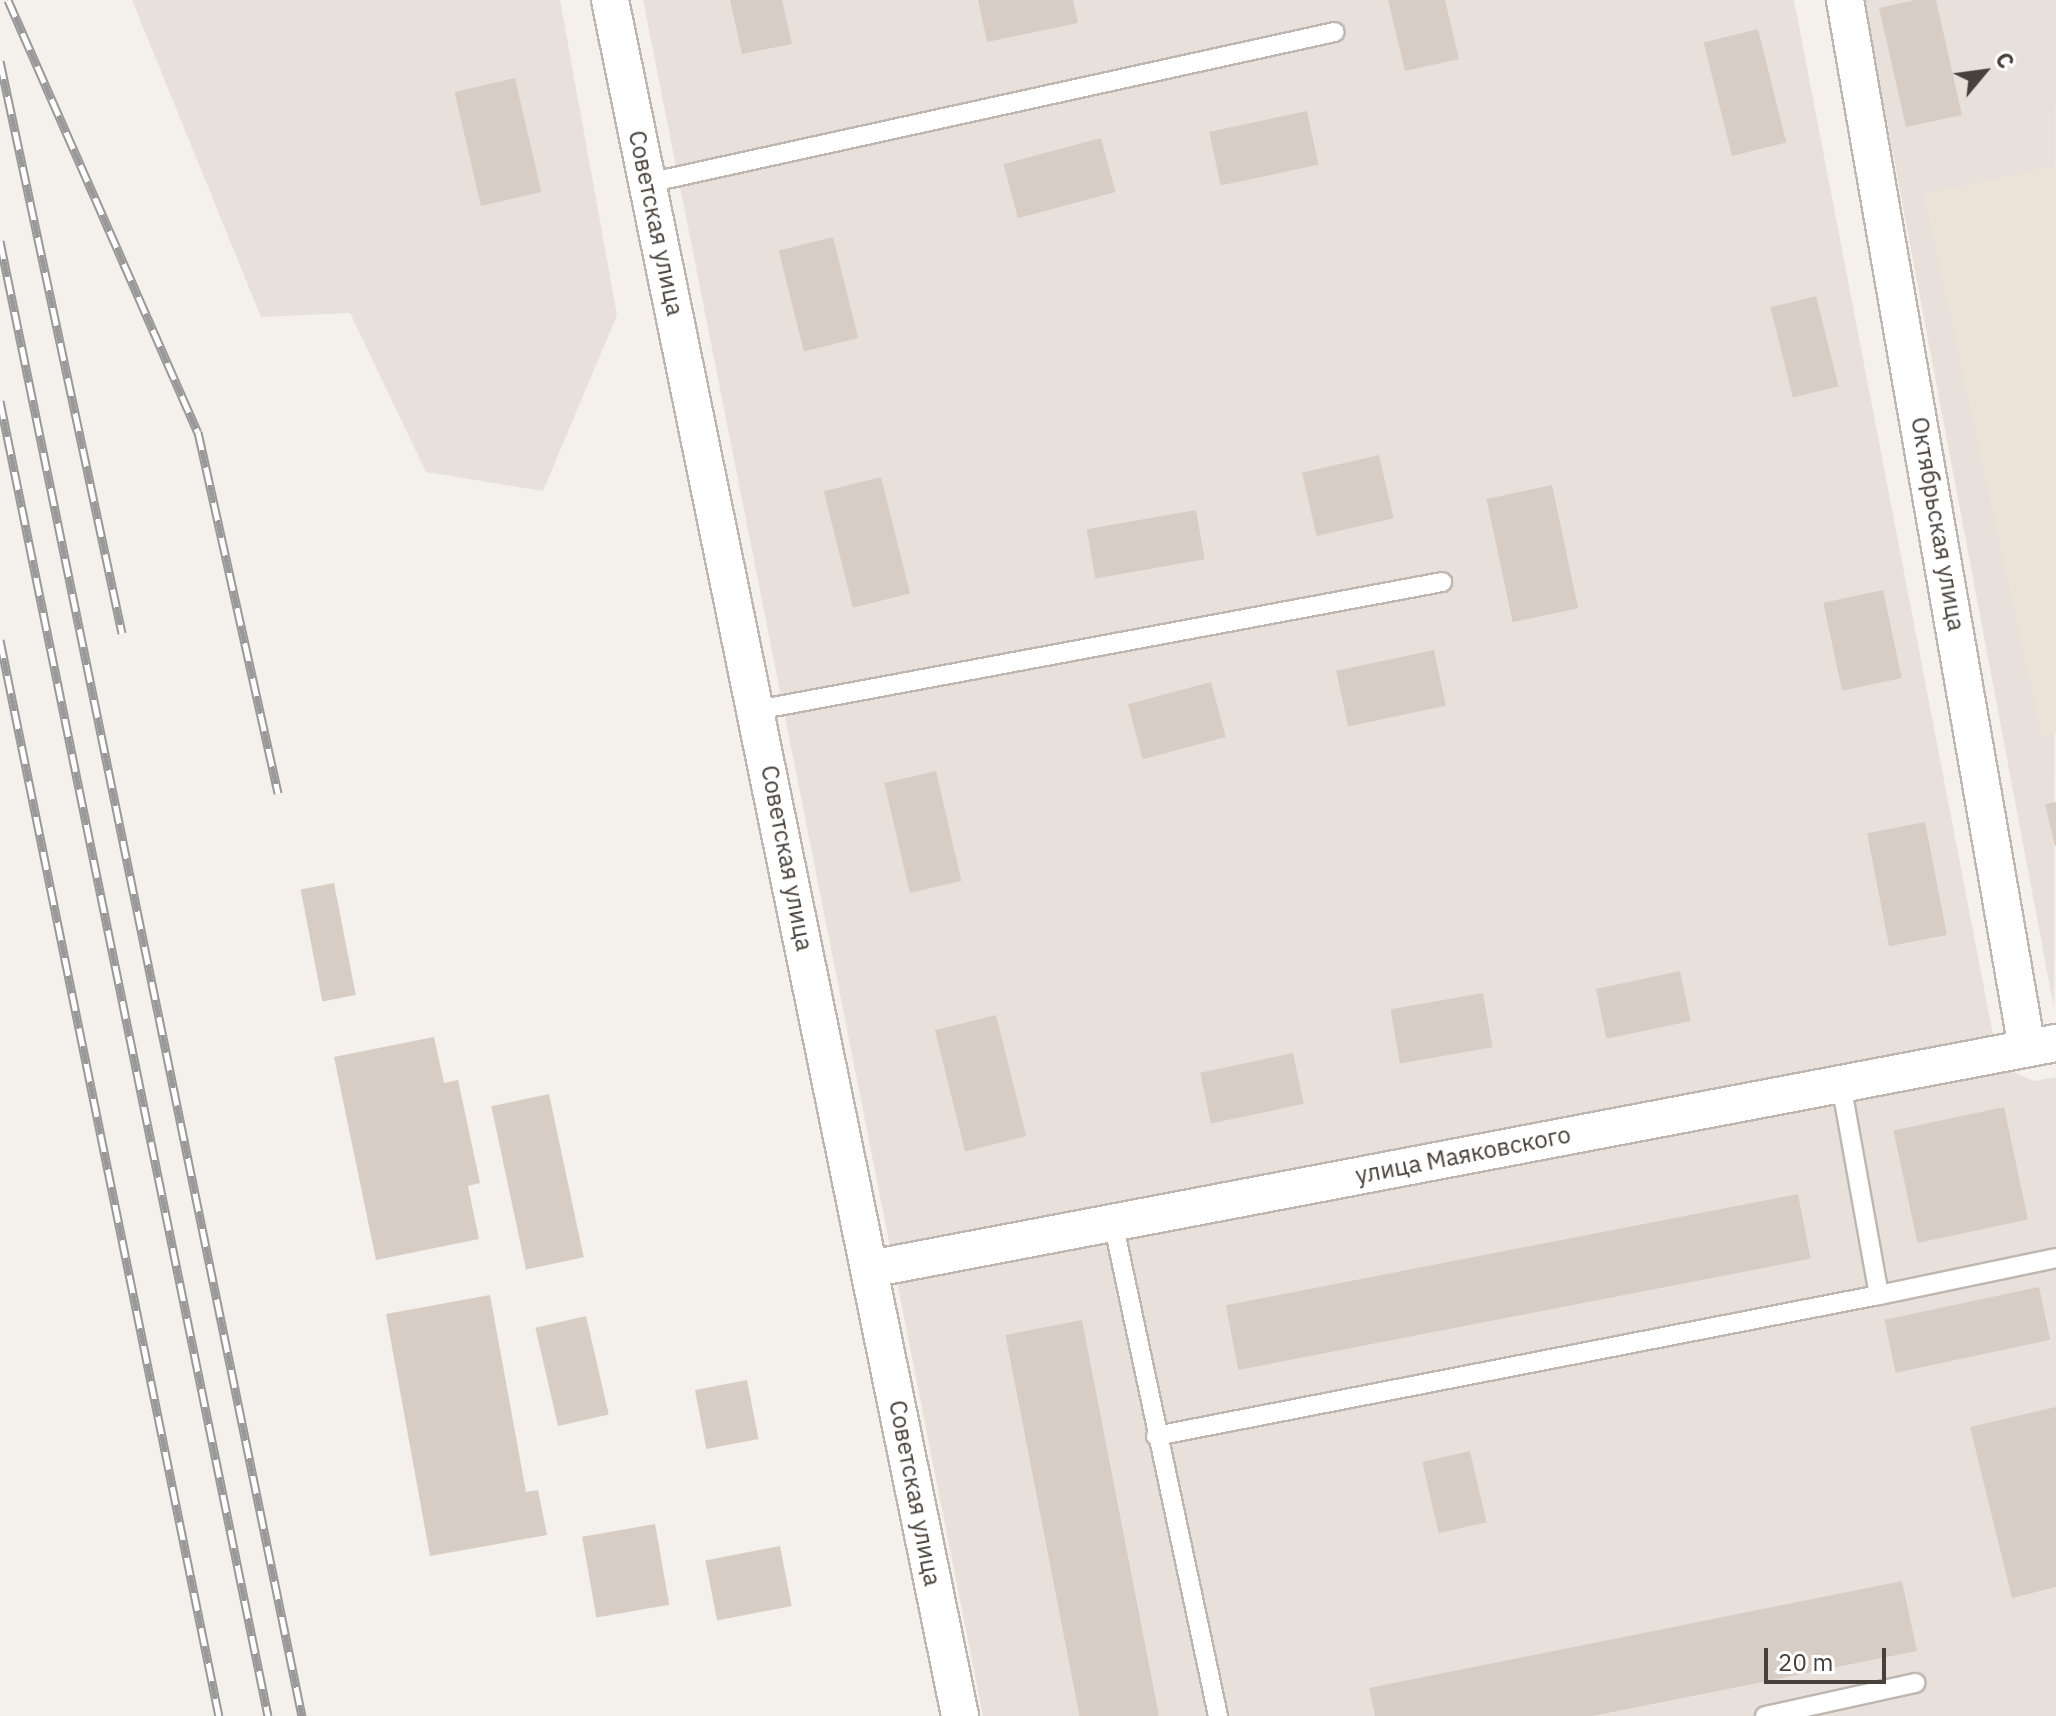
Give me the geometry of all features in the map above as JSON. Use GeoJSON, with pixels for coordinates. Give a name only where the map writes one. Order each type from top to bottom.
{"type":"FeatureCollection","features":[{"type":"Feature","properties":{"kind":"street","name":"Советская улица"},"geometry":{"type":"LineString","coordinates":[[610,0],[960,1716]]}},
{"type":"Feature","properties":{"kind":"street","name":"Октябрьская улица"},"geometry":{"type":"LineString","coordinates":[[1845,0],[2042,1045]]}},
{"type":"Feature","properties":{"kind":"street","name":"улица Маяковского"},"geometry":{"type":"LineString","coordinates":[[870,1269],[2042,1045]]}},
{"type":"Feature","properties":{"kind":"lane"},"geometry":{"type":"LineString","coordinates":[[648,183],[1335,32]]}},
{"type":"Feature","properties":{"kind":"lane"},"geometry":{"type":"LineString","coordinates":[[757,710],[1442,582]]}},
{"type":"Feature","properties":{"kind":"lane"},"geometry":{"type":"LineString","coordinates":[[1841,1083],[1879,1295]]}},
{"type":"Feature","properties":{"kind":"lane"},"geometry":{"type":"LineString","coordinates":[[1113,1222],[1156,1436],[1218,1716]]}},
{"type":"Feature","properties":{"kind":"lane"},"geometry":{"type":"LineString","coordinates":[[1156,1436],[2056,1258]]}},
{"type":"Feature","properties":{"kind":"lane"},"geometry":{"type":"LineString","coordinates":[[1765,1716],[1915,1683]]}},
{"type":"Feature","properties":{"kind":"shaded area"},"geometry":{"type":"Polygon","coordinates":[[[132,0],[560,0],[617,315],[543,491],[426,472],[350,313],[261,317],[132,0]]]}},
{"type":"Feature","properties":{"kind":"shaded area"},"geometry":{"type":"Polygon","coordinates":[[[643,0],[1794,0],[1999,1066],[2034,1081],[2056,1077],[2056,1716],[983,1716],[643,0]]]}},
{"type":"Feature","properties":{"kind":"shaded area"},"geometry":{"type":"Polygon","coordinates":[[[1864,0],[2056,0],[2054,1008],[1864,0]]]}},
{"type":"Feature","properties":{"kind":"shaded area"},"geometry":{"type":"Polygon","coordinates":[[[2056,166],[2056,734],[2042,737],[1924,194],[2056,166]]]}},
{"type":"Feature","properties":{"kind":"building"},"geometry":{"type":"Polygon","coordinates":[[[730,0],[782,0],[792,44],[742,54],[730,0]]]}},
{"type":"Feature","properties":{"kind":"building"},"geometry":{"type":"Polygon","coordinates":[[[978,0],[1073,0],[1078,23],[987,42],[978,0]]]}},
{"type":"Feature","properties":{"kind":"building"},"geometry":{"type":"Polygon","coordinates":[[[1388,0],[1445,0],[1459,59],[1405,71],[1388,0]]]}},
{"type":"Feature","properties":{"kind":"building"},"geometry":{"type":"Polygon","coordinates":[[[1915,0],[1936,0],[1962,115],[1906,127],[1879,8],[1915,0]]]}},
{"type":"Feature","properties":{"kind":"building"},"geometry":{"type":"Polygon","coordinates":[[[1758,29],[1786,143],[1732,156],[1704,43],[1758,29]]]}},
{"type":"Feature","properties":{"kind":"building"},"geometry":{"type":"Polygon","coordinates":[[[515,78],[541,192],[481,206],[455,92],[515,78]]]}},
{"type":"Feature","properties":{"kind":"building"},"geometry":{"type":"Polygon","coordinates":[[[1307,111],[1318,165],[1221,186],[1209,132],[1307,111]]]}},
{"type":"Feature","properties":{"kind":"building"},"geometry":{"type":"Polygon","coordinates":[[[1101,138],[1115,192],[1018,218],[1003,164],[1101,138]]]}},
{"type":"Feature","properties":{"kind":"building"},"geometry":{"type":"Polygon","coordinates":[[[833,237],[858,338],[804,351],[779,251],[833,237]]]}},
{"type":"Feature","properties":{"kind":"building"},"geometry":{"type":"Polygon","coordinates":[[[1816,296],[1838,386],[1793,398],[1770,307],[1816,296]]]}},
{"type":"Feature","properties":{"kind":"building"},"geometry":{"type":"Polygon","coordinates":[[[1379,455],[1394,518],[1317,536],[1302,473],[1379,455]]]}},
{"type":"Feature","properties":{"kind":"building"},"geometry":{"type":"Polygon","coordinates":[[[881,477],[910,593],[853,608],[824,491],[881,477]]]}},
{"type":"Feature","properties":{"kind":"building"},"geometry":{"type":"Polygon","coordinates":[[[1552,485],[1578,608],[1513,622],[1486,499],[1552,485]]]}},
{"type":"Feature","properties":{"kind":"building"},"geometry":{"type":"Polygon","coordinates":[[[1196,510],[1205,559],[1095,579],[1087,529],[1196,510]]]}},
{"type":"Feature","properties":{"kind":"building"},"geometry":{"type":"Polygon","coordinates":[[[1883,590],[1902,678],[1842,691],[1823,603],[1883,590]]]}},
{"type":"Feature","properties":{"kind":"building"},"geometry":{"type":"Polygon","coordinates":[[[1434,650],[1446,706],[1348,727],[1336,671],[1434,650]]]}},
{"type":"Feature","properties":{"kind":"building"},"geometry":{"type":"Polygon","coordinates":[[[1211,682],[1226,737],[1143,759],[1128,704],[1211,682]]]}},
{"type":"Feature","properties":{"kind":"building"},"geometry":{"type":"Polygon","coordinates":[[[936,771],[961,881],[910,893],[884,783],[936,771]]]}},
{"type":"Feature","properties":{"kind":"building"},"geometry":{"type":"Polygon","coordinates":[[[2056,802],[2056,846],[2055,846],[2045,804],[2056,802]]]}},
{"type":"Feature","properties":{"kind":"building"},"geometry":{"type":"Polygon","coordinates":[[[1925,822],[1947,935],[1889,946],[1867,833],[1925,822]]]}},
{"type":"Feature","properties":{"kind":"building"},"geometry":{"type":"Polygon","coordinates":[[[334,883],[356,995],[322,1001],[301,889],[334,883]]]}},
{"type":"Feature","properties":{"kind":"building"},"geometry":{"type":"Polygon","coordinates":[[[1680,971],[1691,1021],[1606,1039],[1596,989],[1680,971]]]}},
{"type":"Feature","properties":{"kind":"building"},"geometry":{"type":"Polygon","coordinates":[[[1483,993],[1493,1047],[1400,1063],[1390,1009],[1483,993]]]}},
{"type":"Feature","properties":{"kind":"building"},"geometry":{"type":"Polygon","coordinates":[[[996,1015],[1026,1136],[965,1152],[935,1030],[996,1015]]]}},
{"type":"Feature","properties":{"kind":"building"},"geometry":{"type":"Polygon","coordinates":[[[434,1037],[444,1083],[458,1080],[480,1183],[468,1186],[479,1239],[376,1260],[334,1057],[434,1037]]]}},
{"type":"Feature","properties":{"kind":"building"},"geometry":{"type":"Polygon","coordinates":[[[1293,1053],[1304,1104],[1211,1124],[1200,1073],[1293,1053]]]}},
{"type":"Feature","properties":{"kind":"building"},"geometry":{"type":"Polygon","coordinates":[[[549,1094],[584,1257],[526,1270],[491,1106],[549,1094]]]}},
{"type":"Feature","properties":{"kind":"building"},"geometry":{"type":"Polygon","coordinates":[[[2004,1107],[2028,1219],[1917,1243],[1893,1130],[2004,1107]]]}},
{"type":"Feature","properties":{"kind":"building"},"geometry":{"type":"Polygon","coordinates":[[[1798,1194],[1811,1259],[1238,1370],[1226,1305],[1798,1194]]]}},
{"type":"Feature","properties":{"kind":"building"},"geometry":{"type":"Polygon","coordinates":[[[2039,1287],[2050,1340],[1896,1373],[1884,1320],[2039,1287]]]}},
{"type":"Feature","properties":{"kind":"building"},"geometry":{"type":"Polygon","coordinates":[[[490,1295],[526,1492],[538,1490],[547,1535],[430,1556],[386,1314],[490,1295]]]}},
{"type":"Feature","properties":{"kind":"building"},"geometry":{"type":"Polygon","coordinates":[[[586,1316],[609,1414],[558,1426],[535,1328],[586,1316]]]}},
{"type":"Feature","properties":{"kind":"building"},"geometry":{"type":"Polygon","coordinates":[[[1082,1320],[1159,1716],[1080,1716],[1005,1335],[1082,1320]]]}},
{"type":"Feature","properties":{"kind":"building"},"geometry":{"type":"Polygon","coordinates":[[[747,1380],[758,1439],[706,1449],[695,1390],[747,1380]]]}},
{"type":"Feature","properties":{"kind":"building"},"geometry":{"type":"Polygon","coordinates":[[[2056,1407],[2056,1587],[2012,1598],[1970,1427],[2056,1407]]]}},
{"type":"Feature","properties":{"kind":"building"},"geometry":{"type":"Polygon","coordinates":[[[1470,1451],[1486,1522],[1439,1533],[1422,1462],[1470,1451]]]}},
{"type":"Feature","properties":{"kind":"building"},"geometry":{"type":"Polygon","coordinates":[[[655,1524],[669,1605],[596,1618],[582,1537],[655,1524]]]}},
{"type":"Feature","properties":{"kind":"building"},"geometry":{"type":"Polygon","coordinates":[[[780,1546],[792,1606],[717,1620],[705,1561],[780,1546]]]}},
{"type":"Feature","properties":{"kind":"building"},"geometry":{"type":"Polygon","coordinates":[[[1902,1581],[1917,1651],[1592,1716],[1375,1716],[1369,1688],[1902,1581]]]}},
{"type":"Feature","properties":{"kind":"railway"},"geometry":{"type":"LineString","coordinates":[[8,0],[198,432],[278,793]]}},
{"type":"Feature","properties":{"kind":"railway"},"geometry":{"type":"LineString","coordinates":[[0,61],[122,633]]}},
{"type":"Feature","properties":{"kind":"railway"},"geometry":{"type":"LineString","coordinates":[[0,241],[302,1716]]}},
{"type":"Feature","properties":{"kind":"railway"},"geometry":{"type":"LineString","coordinates":[[0,401],[268,1716]]}},
{"type":"Feature","properties":{"kind":"railway"},"geometry":{"type":"LineString","coordinates":[[0,640],[219,1716]]}}]}
